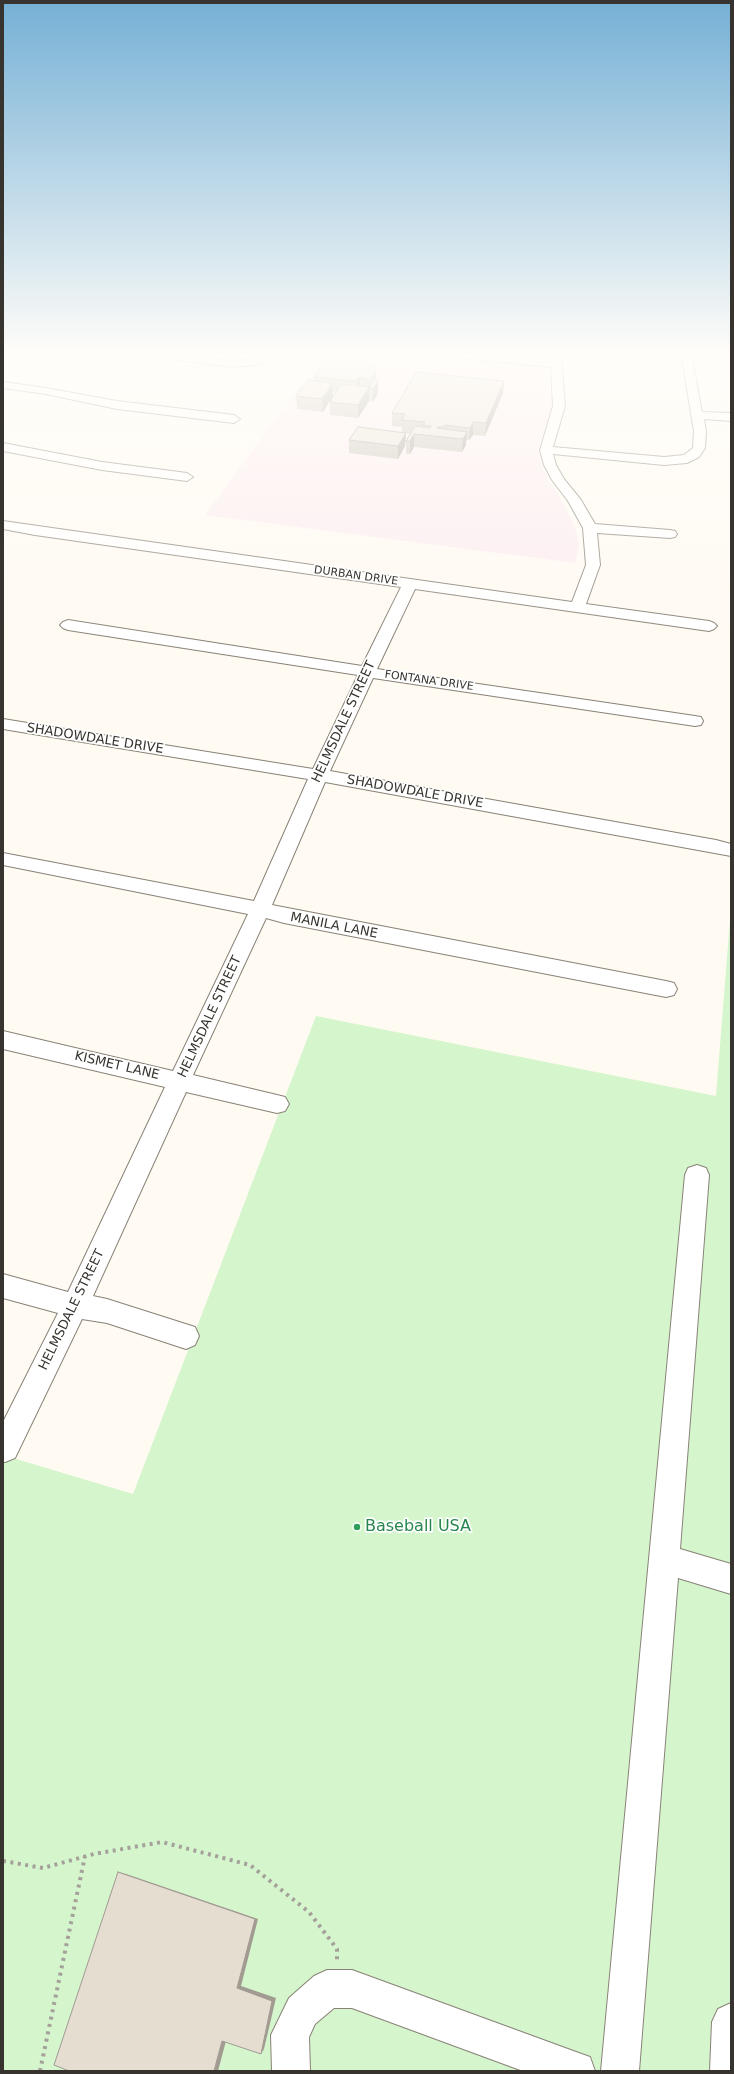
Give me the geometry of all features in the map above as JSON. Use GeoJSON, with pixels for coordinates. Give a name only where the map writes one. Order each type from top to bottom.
{"type":"FeatureCollection","features":[{"type":"Feature","properties":{"kind":"street"},"geometry":{"type":"LineString","coordinates":[[18,450],[102,466],[187,477]]}},
{"type":"Feature","properties":{"kind":"street"},"geometry":{"type":"LineString","coordinates":[[578,607],[594,566],[590,528],[574,500],[558,480],[550,466],[546,450],[664,461],[687,459],[695,454],[698,450]]}},
{"type":"Feature","properties":{"kind":"street","name":"DURBAN DRIVE"},"geometry":{"type":"LineString","coordinates":[[3,525],[34,531],[710,626]]}},
{"type":"Feature","properties":{"kind":"street"},"geometry":{"type":"LineString","coordinates":[[590,528],[670,534]]}},
{"type":"Feature","properties":{"kind":"street","name":"HELMSDALE STREET"},"geometry":{"type":"LineString","coordinates":[[5,1448],[75,1306],[260,909],[367,672],[410,583]]}},
{"type":"Feature","properties":{"kind":"street","name":"FONTANA DRIVE"},"geometry":{"type":"LineString","coordinates":[[68,625],[367,672],[695,721]]}},
{"type":"Feature","properties":{"kind":"street","name":"SHADOWDALE DRIVE"},"geometry":{"type":"LineString","coordinates":[[3,724],[320,775],[716,846],[731,850]]}},
{"type":"Feature","properties":{"kind":"street","name":"MANILA LANE"},"geometry":{"type":"LineString","coordinates":[[3,859],[260,909],[284,916],[666,989]]}},
{"type":"Feature","properties":{"kind":"street","name":"KISMET LANE"},"geometry":{"type":"LineString","coordinates":[[3,1040],[180,1080],[277,1104]]}},
{"type":"Feature","properties":{"kind":"street"},"geometry":{"type":"LineString","coordinates":[[621,2071],[697,1175]]}},
{"type":"Feature","properties":{"kind":"street"},"geometry":{"type":"LineString","coordinates":[[3,1286],[75,1306],[107,1311],[186,1336]]}},
{"type":"Feature","properties":{"kind":"street"},"geometry":{"type":"LineString","coordinates":[[664,1559],[731,1579]]}},
{"type":"Feature","properties":{"kind":"street"},"geometry":{"type":"LineString","coordinates":[[290,2071],[290,2035],[302,2011],[327,1989],[352,1989],[576,2071]]}},
{"type":"Feature","properties":{"kind":"street"},"geometry":{"type":"LineString","coordinates":[[729,2071],[731,2022]]}},
{"type":"Feature","properties":{"kind":"path"},"geometry":{"type":"LineString","coordinates":[[3,1861],[43,1868],[85,1856],[162,1842],[250,1865],[309,1912],[336,1949],[338,1989]]}},
{"type":"Feature","properties":{"kind":"path"},"geometry":{"type":"LineString","coordinates":[[40,2071],[85,1856]]}},
{"type":"Feature","properties":{"kind":"shaded area"},"geometry":{"type":"Polygon","coordinates":[[[253,450],[538,450],[542,466],[549,481],[562,501],[575,527],[579,546],[575,563],[205,515],[253,450]]]}},
{"type":"Feature","properties":{"kind":"green space","name":"Baseball USA"},"geometry":{"type":"Polygon","coordinates":[[[731,907],[731,2071],[3,2071],[3,1455],[133,1494],[316,1016],[716,1096],[731,907]]]}},
{"type":"Feature","properties":{"kind":"building"},"geometry":{"type":"Polygon","coordinates":[[[118,1872],[255,1919],[237,1988],[272,2001],[261,2054],[222,2041],[214,2071],[69,2071],[54,2065],[118,1872]]]}},
{"type":"Feature","properties":{"kind":"place","name":"Baseball USA"},"geometry":{"type":"Point","coordinates":[357,1527]}}]}
